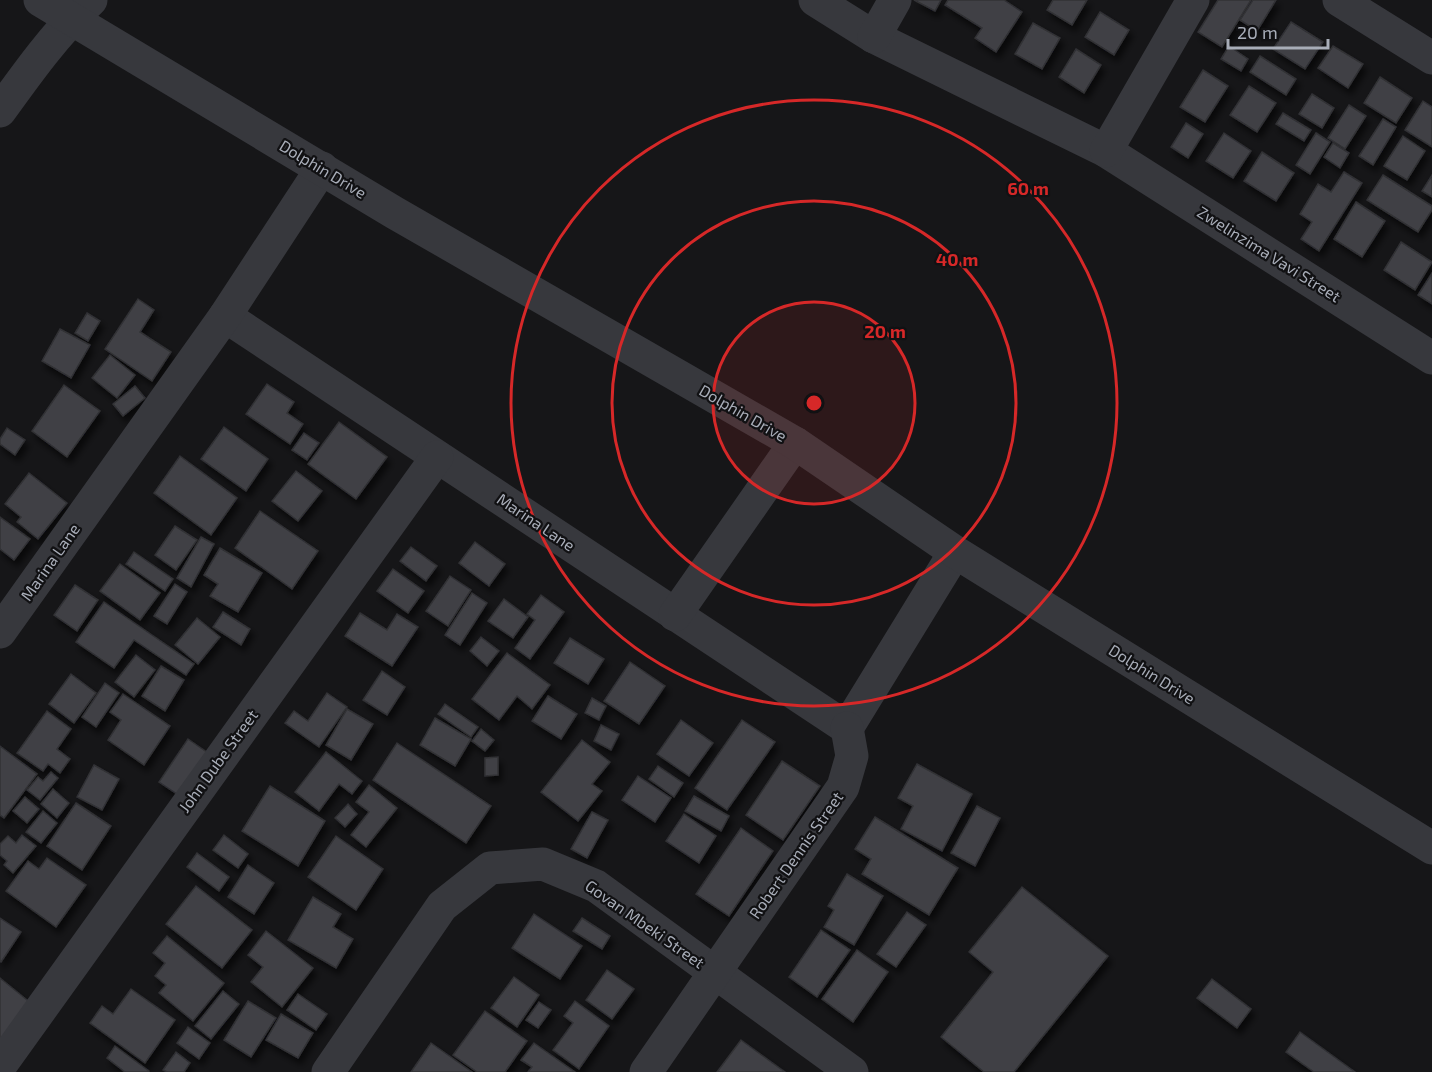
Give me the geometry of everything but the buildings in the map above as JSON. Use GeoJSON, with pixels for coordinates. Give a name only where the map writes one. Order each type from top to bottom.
{"type":"FeatureCollection","features":[{"type":"Feature","properties":{"kind":"street","name":"Dolphin Drive"},"geometry":{"type":"LineString","coordinates":[[40,0],[81,10],[322,168],[395,213],[795,443],[955,552],[1432,848]]}},
{"type":"Feature","properties":{"kind":"street","name":"Zwelinzima Vavi Street"},"geometry":{"type":"LineString","coordinates":[[815,0],[874,37],[1106,151],[1432,358]]}},
{"type":"Feature","properties":{"kind":"street"},"geometry":{"type":"LineString","coordinates":[[874,37],[895,0]]}},
{"type":"Feature","properties":{"kind":"street"},"geometry":{"type":"LineString","coordinates":[[1106,151],[1193,0]]}},
{"type":"Feature","properties":{"kind":"street"},"geometry":{"type":"LineString","coordinates":[[1339,0],[1432,58]]}},
{"type":"Feature","properties":{"kind":"street"},"geometry":{"type":"LineString","coordinates":[[0,111],[27,73],[81,10]]}},
{"type":"Feature","properties":{"kind":"street","name":"Marina Lane"},"geometry":{"type":"LineString","coordinates":[[0,632],[225,316],[322,168]]}},
{"type":"Feature","properties":{"kind":"street","name":"Marina Lane"},"geometry":{"type":"LineString","coordinates":[[225,316],[847,728]]}},
{"type":"Feature","properties":{"kind":"street"},"geometry":{"type":"LineString","coordinates":[[675,615],[795,443]]}},
{"type":"Feature","properties":{"kind":"street","name":"John Dube Street"},"geometry":{"type":"LineString","coordinates":[[0,1066],[437,457]]}},
{"type":"Feature","properties":{"kind":"street"},"geometry":{"type":"LineString","coordinates":[[847,728],[955,552]]}},
{"type":"Feature","properties":{"kind":"street","name":"Robert Dennis Street"},"geometry":{"type":"LineString","coordinates":[[646,1072],[843,787],[852,756],[847,728]]}},
{"type":"Feature","properties":{"kind":"street","name":"Govan Mbeki Street"},"geometry":{"type":"LineString","coordinates":[[328,1072],[442,906],[490,868],[543,864],[596,886],[852,1072]]}}]}
